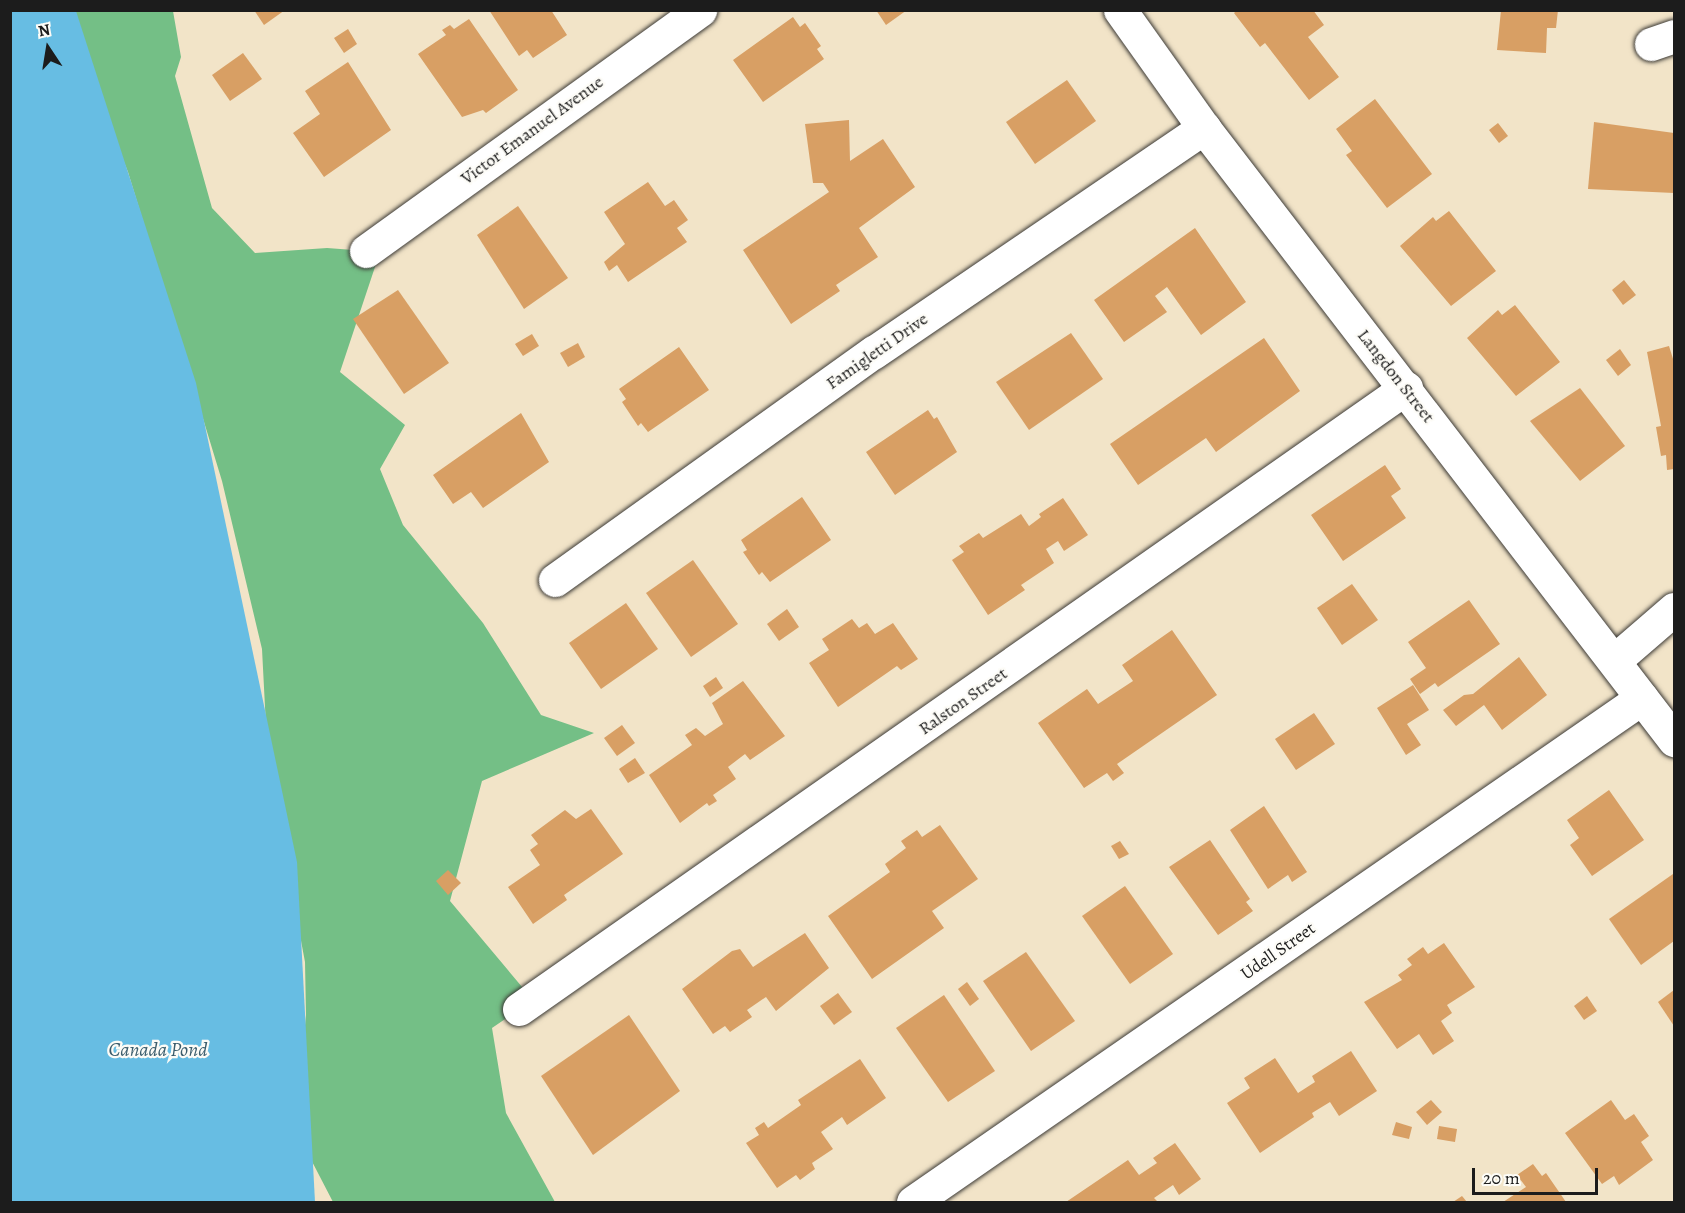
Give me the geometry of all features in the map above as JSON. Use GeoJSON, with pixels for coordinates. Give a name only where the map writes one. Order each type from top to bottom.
{"type":"FeatureCollection","features":[{"type":"Feature","properties":{"kind":"street","name":"Victor Emanuel Avenue"},"geometry":{"type":"LineString","coordinates":[[366,251],[700,10]]}},
{"type":"Feature","properties":{"kind":"street","name":"Langdon Street"},"geometry":{"type":"LineString","coordinates":[[1120,10],[1204,128],[1616,660],[1674,740]]}},
{"type":"Feature","properties":{"kind":"street","name":"Famigletti Drive"},"geometry":{"type":"LineString","coordinates":[[555,580],[874,352],[1204,128]]}},
{"type":"Feature","properties":{"kind":"street","name":"Ralston Street"},"geometry":{"type":"LineString","coordinates":[[519,1009],[1406,388]]}},
{"type":"Feature","properties":{"kind":"street"},"geometry":{"type":"LineString","coordinates":[[1616,660],[1674,609]]}},
{"type":"Feature","properties":{"kind":"street","name":"Udell Street"},"geometry":{"type":"LineString","coordinates":[[913,1203],[1642,698]]}},
{"type":"Feature","properties":{"kind":"green space"},"geometry":{"type":"Polygon","coordinates":[[[63,11],[173,11],[181,57],[175,76],[212,208],[255,253],[327,248],[380,252],[340,372],[405,425],[380,469],[403,525],[483,623],[541,715],[594,733],[482,781],[450,901],[533,1000],[492,1028],[506,1113],[555,1202],[333,1202],[305,1148],[297,1108],[306,1015],[305,962],[268,765],[262,649],[222,481],[128,172],[63,11]]]}},
{"type":"Feature","properties":{"kind":"water","name":"Canada Pond"},"geometry":{"type":"Polygon","coordinates":[[[10,11],[76,11],[196,383],[297,862],[315,1202],[11,1202],[10,11]]]}},
{"type":"Feature","properties":{"kind":"building"},"geometry":{"type":"Polygon","coordinates":[[[254,10],[285,10],[264,25],[254,10]]]}},
{"type":"Feature","properties":{"kind":"building"},"geometry":{"type":"Polygon","coordinates":[[[489,10],[551,10],[567,35],[533,58],[527,50],[519,56],[489,10]]]}},
{"type":"Feature","properties":{"kind":"building"},"geometry":{"type":"Polygon","coordinates":[[[876,10],[907,10],[886,25],[876,10]]]}},
{"type":"Feature","properties":{"kind":"building"},"geometry":{"type":"Polygon","coordinates":[[[1237,10],[1313,10],[1324,25],[1308,37],[1339,77],[1309,100],[1265,43],[1260,47],[1234,13],[1237,10]]]}},
{"type":"Feature","properties":{"kind":"building"},"geometry":{"type":"Polygon","coordinates":[[[1501,10],[1558,10],[1556,28],[1547,28],[1546,53],[1497,50],[1501,10]]]}},
{"type":"Feature","properties":{"kind":"building"},"geometry":{"type":"Polygon","coordinates":[[[793,17],[800,27],[805,23],[821,46],[817,49],[824,59],[763,102],[733,60],[793,17]]]}},
{"type":"Feature","properties":{"kind":"building"},"geometry":{"type":"Polygon","coordinates":[[[469,19],[518,90],[486,113],[483,110],[462,117],[418,54],[446,35],[442,30],[450,25],[454,29],[469,19]]]}},
{"type":"Feature","properties":{"kind":"building"},"geometry":{"type":"Polygon","coordinates":[[[348,29],[357,44],[344,53],[334,38],[348,29]]]}},
{"type":"Feature","properties":{"kind":"building"},"geometry":{"type":"Polygon","coordinates":[[[243,53],[262,79],[230,101],[212,75],[243,53]]]}},
{"type":"Feature","properties":{"kind":"building"},"geometry":{"type":"Polygon","coordinates":[[[348,62],[391,130],[324,177],[293,133],[320,114],[305,91],[348,62]]]}},
{"type":"Feature","properties":{"kind":"building"},"geometry":{"type":"Polygon","coordinates":[[[1067,80],[1096,121],[1035,164],[1006,122],[1067,80]]]}},
{"type":"Feature","properties":{"kind":"building"},"geometry":{"type":"Polygon","coordinates":[[[1375,99],[1432,174],[1387,208],[1346,155],[1352,151],[1336,129],[1375,99]]]}},
{"type":"Feature","properties":{"kind":"building"},"geometry":{"type":"Polygon","coordinates":[[[849,120],[850,161],[883,139],[915,187],[859,228],[878,257],[836,285],[840,291],[791,324],[743,250],[829,192],[823,183],[813,183],[805,124],[849,120]]]}},
{"type":"Feature","properties":{"kind":"building"},"geometry":{"type":"Polygon","coordinates":[[[1594,122],[1674,133],[1674,193],[1588,189],[1594,122]]]}},
{"type":"Feature","properties":{"kind":"building"},"geometry":{"type":"Polygon","coordinates":[[[1498,123],[1508,136],[1499,143],[1489,130],[1498,123]]]}},
{"type":"Feature","properties":{"kind":"building"},"geometry":{"type":"Polygon","coordinates":[[[648,182],[665,206],[674,200],[688,220],[677,228],[687,242],[628,282],[617,265],[609,271],[604,262],[625,244],[604,212],[648,182]]]}},
{"type":"Feature","properties":{"kind":"building"},"geometry":{"type":"Polygon","coordinates":[[[518,206],[568,278],[524,309],[477,235],[518,206]]]}},
{"type":"Feature","properties":{"kind":"building"},"geometry":{"type":"Polygon","coordinates":[[[1449,211],[1496,271],[1451,306],[1400,246],[1433,217],[1436,221],[1449,211]]]}},
{"type":"Feature","properties":{"kind":"building"},"geometry":{"type":"Polygon","coordinates":[[[1195,228],[1246,302],[1201,335],[1167,287],[1155,296],[1167,312],[1124,342],[1094,300],[1195,228]]]}},
{"type":"Feature","properties":{"kind":"building"},"geometry":{"type":"Polygon","coordinates":[[[1624,280],[1636,295],[1623,305],[1612,290],[1624,280]]]}},
{"type":"Feature","properties":{"kind":"building"},"geometry":{"type":"Polygon","coordinates":[[[398,290],[449,363],[404,394],[353,319],[398,290]]]}},
{"type":"Feature","properties":{"kind":"building"},"geometry":{"type":"Polygon","coordinates":[[[1515,305],[1560,362],[1516,396],[1467,338],[1498,310],[1502,315],[1515,305]]]}},
{"type":"Feature","properties":{"kind":"building"},"geometry":{"type":"Polygon","coordinates":[[[1071,333],[1103,379],[1029,430],[996,382],[1071,333]]]}},
{"type":"Feature","properties":{"kind":"building"},"geometry":{"type":"Polygon","coordinates":[[[532,334],[539,346],[523,356],[515,344],[532,334]]]}},
{"type":"Feature","properties":{"kind":"building"},"geometry":{"type":"Polygon","coordinates":[[[1264,338],[1300,391],[1216,452],[1206,438],[1138,485],[1110,444],[1264,338]]]}},
{"type":"Feature","properties":{"kind":"building"},"geometry":{"type":"Polygon","coordinates":[[[578,343],[585,357],[568,367],[560,353],[578,343]]]}},
{"type":"Feature","properties":{"kind":"building"},"geometry":{"type":"Polygon","coordinates":[[[1669,346],[1674,362],[1674,469],[1667,470],[1666,455],[1661,456],[1656,427],[1661,426],[1647,352],[1669,346]]]}},
{"type":"Feature","properties":{"kind":"building"},"geometry":{"type":"Polygon","coordinates":[[[679,347],[709,390],[648,432],[641,423],[638,426],[622,402],[626,399],[619,389],[679,347]]]}},
{"type":"Feature","properties":{"kind":"building"},"geometry":{"type":"Polygon","coordinates":[[[1620,349],[1631,365],[1618,376],[1606,360],[1620,349]]]}},
{"type":"Feature","properties":{"kind":"building"},"geometry":{"type":"Polygon","coordinates":[[[1580,388],[1625,446],[1580,481],[1530,421],[1580,388]]]}},
{"type":"Feature","properties":{"kind":"building"},"geometry":{"type":"Polygon","coordinates":[[[928,410],[934,419],[937,417],[957,452],[895,495],[866,452],[928,410]]]}},
{"type":"Feature","properties":{"kind":"building"},"geometry":{"type":"Polygon","coordinates":[[[521,413],[549,462],[483,508],[471,492],[453,504],[433,475],[521,413]]]}},
{"type":"Feature","properties":{"kind":"building"},"geometry":{"type":"Polygon","coordinates":[[[1385,465],[1401,489],[1391,496],[1406,518],[1343,561],[1311,515],[1385,465]]]}},
{"type":"Feature","properties":{"kind":"building"},"geometry":{"type":"Polygon","coordinates":[[[802,497],[831,540],[770,582],[762,572],[759,575],[743,552],[747,550],[741,540],[802,497]]]}},
{"type":"Feature","properties":{"kind":"building"},"geometry":{"type":"Polygon","coordinates":[[[1063,498],[1088,535],[1064,551],[1058,541],[1046,549],[1054,563],[1021,585],[1025,590],[988,615],[952,560],[964,552],[959,546],[979,533],[983,538],[1021,514],[1029,526],[1041,517],[1039,514],[1063,498]]]}},
{"type":"Feature","properties":{"kind":"building"},"geometry":{"type":"Polygon","coordinates":[[[693,560],[738,624],[691,657],[646,593],[693,560]]]}},
{"type":"Feature","properties":{"kind":"building"},"geometry":{"type":"Polygon","coordinates":[[[1352,584],[1378,620],[1342,645],[1317,608],[1352,584]]]}},
{"type":"Feature","properties":{"kind":"building"},"geometry":{"type":"Polygon","coordinates":[[[1469,600],[1500,644],[1438,687],[1435,683],[1420,694],[1410,679],[1426,668],[1408,642],[1469,600]]]}},
{"type":"Feature","properties":{"kind":"building"},"geometry":{"type":"Polygon","coordinates":[[[626,603],[658,649],[601,689],[569,643],[626,603]]]}},
{"type":"Feature","properties":{"kind":"building"},"geometry":{"type":"Polygon","coordinates":[[[787,609],[799,627],[779,641],[767,624],[787,609]]]}},
{"type":"Feature","properties":{"kind":"building"},"geometry":{"type":"Polygon","coordinates":[[[852,619],[859,628],[867,623],[875,634],[893,623],[918,659],[901,670],[897,666],[838,707],[809,663],[829,650],[822,639],[852,619]]]}},
{"type":"Feature","properties":{"kind":"building"},"geometry":{"type":"Polygon","coordinates":[[[1172,630],[1217,695],[1117,764],[1124,773],[1113,781],[1107,773],[1084,788],[1038,723],[1087,689],[1098,704],[1133,681],[1122,665],[1172,630]]]}},
{"type":"Feature","properties":{"kind":"building"},"geometry":{"type":"Polygon","coordinates":[[[1519,657],[1547,695],[1502,730],[1484,705],[1456,726],[1443,710],[1464,695],[1473,694],[1519,657]]]}},
{"type":"Feature","properties":{"kind":"building"},"geometry":{"type":"Polygon","coordinates":[[[716,677],[723,688],[710,697],[703,686],[716,677]]]}},
{"type":"Feature","properties":{"kind":"building"},"geometry":{"type":"Polygon","coordinates":[[[743,681],[785,736],[750,760],[745,754],[728,767],[736,779],[713,795],[717,801],[709,806],[707,803],[680,823],[649,775],[692,745],[685,735],[696,728],[705,736],[723,724],[712,703],[743,681]]]}},
{"type":"Feature","properties":{"kind":"building"},"geometry":{"type":"Polygon","coordinates":[[[1413,685],[1429,710],[1407,724],[1421,745],[1406,755],[1377,708],[1413,685]]]}},
{"type":"Feature","properties":{"kind":"building"},"geometry":{"type":"Polygon","coordinates":[[[1314,713],[1335,744],[1296,770],[1275,739],[1314,713]]]}},
{"type":"Feature","properties":{"kind":"building"},"geometry":{"type":"Polygon","coordinates":[[[622,725],[635,743],[617,756],[604,738],[622,725]]]}},
{"type":"Feature","properties":{"kind":"building"},"geometry":{"type":"Polygon","coordinates":[[[635,758],[645,773],[628,783],[619,769],[635,758]]]}},
{"type":"Feature","properties":{"kind":"building"},"geometry":{"type":"Polygon","coordinates":[[[1609,790],[1644,840],[1592,876],[1570,845],[1579,838],[1567,820],[1609,790]]]}},
{"type":"Feature","properties":{"kind":"building"},"geometry":{"type":"Polygon","coordinates":[[[1264,806],[1307,872],[1292,882],[1288,875],[1268,889],[1230,830],[1264,806]]]}},
{"type":"Feature","properties":{"kind":"building"},"geometry":{"type":"Polygon","coordinates":[[[591,809],[623,854],[564,895],[567,900],[533,924],[508,887],[540,865],[530,850],[538,844],[531,835],[565,810],[576,819],[591,809]]]}},
{"type":"Feature","properties":{"kind":"building"},"geometry":{"type":"Polygon","coordinates":[[[940,825],[978,879],[932,911],[944,928],[872,979],[828,916],[890,872],[885,864],[906,848],[901,841],[917,830],[922,837],[940,825]]]}},
{"type":"Feature","properties":{"kind":"building"},"geometry":{"type":"Polygon","coordinates":[[[1210,840],[1250,899],[1246,902],[1253,911],[1218,935],[1169,867],[1210,840]]]}},
{"type":"Feature","properties":{"kind":"building"},"geometry":{"type":"Polygon","coordinates":[[[1120,841],[1129,854],[1119,859],[1111,846],[1120,841]]]}},
{"type":"Feature","properties":{"kind":"building"},"geometry":{"type":"Polygon","coordinates":[[[448,870],[461,883],[448,895],[436,881],[448,870]]]}},
{"type":"Feature","properties":{"kind":"building"},"geometry":{"type":"Polygon","coordinates":[[[1673,874],[1674,941],[1641,965],[1609,919],[1673,874]]]}},
{"type":"Feature","properties":{"kind":"building"},"geometry":{"type":"Polygon","coordinates":[[[1125,886],[1173,954],[1130,984],[1082,916],[1125,886]]]}},
{"type":"Feature","properties":{"kind":"building"},"geometry":{"type":"Polygon","coordinates":[[[805,933],[829,968],[776,1011],[766,997],[747,1010],[752,1017],[730,1032],[725,1026],[713,1034],[682,989],[732,951],[740,949],[753,967],[805,933]]]}},
{"type":"Feature","properties":{"kind":"building"},"geometry":{"type":"Polygon","coordinates":[[[1444,943],[1475,987],[1447,1005],[1452,1013],[1441,1021],[1454,1041],[1433,1055],[1419,1034],[1397,1049],[1364,1002],[1402,980],[1398,975],[1412,965],[1407,959],[1423,947],[1428,954],[1444,943]]]}},
{"type":"Feature","properties":{"kind":"building"},"geometry":{"type":"Polygon","coordinates":[[[1026,952],[1075,1021],[1031,1051],[983,981],[1026,952]]]}},
{"type":"Feature","properties":{"kind":"building"},"geometry":{"type":"Polygon","coordinates":[[[967,982],[979,999],[970,1006],[958,989],[967,982]]]}},
{"type":"Feature","properties":{"kind":"building"},"geometry":{"type":"Polygon","coordinates":[[[1674,990],[1674,1026],[1658,1002],[1674,990]]]}},
{"type":"Feature","properties":{"kind":"building"},"geometry":{"type":"Polygon","coordinates":[[[838,993],[852,1012],[834,1025],[820,1006],[838,993]]]}},
{"type":"Feature","properties":{"kind":"building"},"geometry":{"type":"Polygon","coordinates":[[[944,995],[995,1071],[948,1102],[896,1028],[944,995]]]}},
{"type":"Feature","properties":{"kind":"building"},"geometry":{"type":"Polygon","coordinates":[[[1587,996],[1597,1011],[1584,1020],[1574,1006],[1587,996]]]}},
{"type":"Feature","properties":{"kind":"building"},"geometry":{"type":"Polygon","coordinates":[[[629,1015],[680,1091],[593,1155],[541,1076],[629,1015]]]}},
{"type":"Feature","properties":{"kind":"building"},"geometry":{"type":"Polygon","coordinates":[[[1351,1051],[1377,1091],[1339,1116],[1330,1102],[1312,1113],[1314,1117],[1260,1153],[1227,1103],[1250,1088],[1244,1078],[1275,1058],[1298,1093],[1315,1082],[1312,1076],[1351,1051]]]}},
{"type":"Feature","properties":{"kind":"building"},"geometry":{"type":"Polygon","coordinates":[[[860,1059],[886,1098],[847,1125],[842,1117],[821,1132],[833,1149],[812,1163],[815,1169],[800,1180],[796,1175],[777,1188],[746,1143],[759,1135],[755,1128],[764,1122],[768,1128],[801,1105],[798,1100],[860,1059]]]}},
{"type":"Feature","properties":{"kind":"building"},"geometry":{"type":"Polygon","coordinates":[[[1431,1100],[1442,1112],[1427,1125],[1416,1112],[1431,1100]]]}},
{"type":"Feature","properties":{"kind":"building"},"geometry":{"type":"Polygon","coordinates":[[[1611,1100],[1625,1120],[1634,1114],[1649,1136],[1641,1142],[1653,1160],[1619,1185],[1614,1176],[1602,1184],[1565,1133],[1611,1100]]]}},
{"type":"Feature","properties":{"kind":"building"},"geometry":{"type":"Polygon","coordinates":[[[1396,1122],[1412,1127],[1409,1139],[1392,1135],[1396,1122]]]}},
{"type":"Feature","properties":{"kind":"building"},"geometry":{"type":"Polygon","coordinates":[[[1439,1126],[1457,1129],[1455,1142],[1437,1139],[1439,1126]]]}},
{"type":"Feature","properties":{"kind":"building"},"geometry":{"type":"Polygon","coordinates":[[[1175,1143],[1201,1179],[1179,1195],[1173,1185],[1154,1198],[1158,1202],[1066,1202],[1128,1160],[1139,1175],[1157,1163],[1153,1158],[1175,1143]]]}},
{"type":"Feature","properties":{"kind":"building"},"geometry":{"type":"Polygon","coordinates":[[[1533,1164],[1542,1176],[1546,1173],[1566,1202],[1503,1202],[1526,1187],[1517,1175],[1533,1164]]]}},
{"type":"Feature","properties":{"kind":"building"},"geometry":{"type":"Polygon","coordinates":[[[1462,1196],[1467,1202],[1453,1202],[1462,1196]]]}}]}
